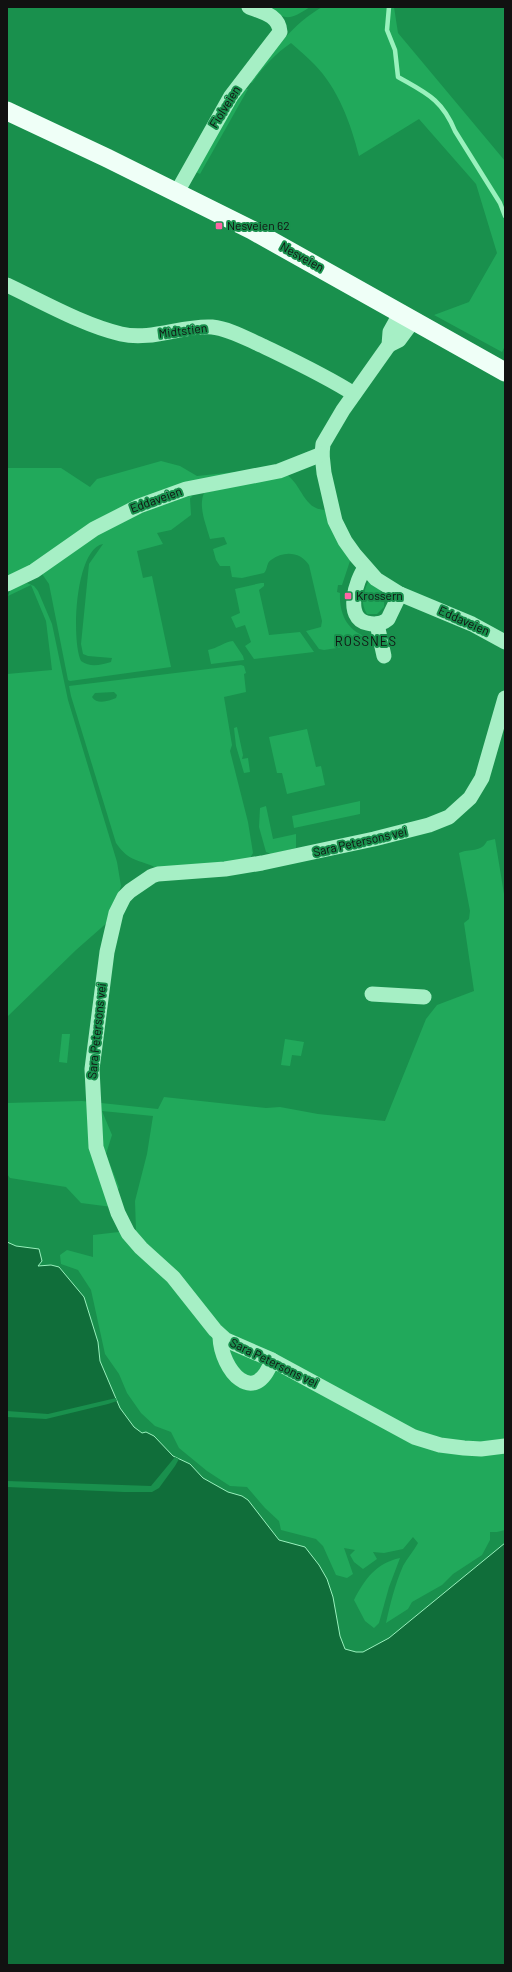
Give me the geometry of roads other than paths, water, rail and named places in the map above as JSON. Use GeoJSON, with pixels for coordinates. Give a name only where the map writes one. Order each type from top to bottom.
{"type":"FeatureCollection","features":[{"type":"Feature","properties":{"kind":"main road","name":"Nesveien"},"geometry":{"type":"LineString","coordinates":[[7,112],[177,192],[302,256],[505,372]]}},
{"type":"Feature","properties":{"kind":"street","name":"Fiolveien"},"geometry":{"type":"LineString","coordinates":[[177,192],[227,103],[245,77],[277,37],[279,27],[273,18],[249,7]]}},
{"type":"Feature","properties":{"kind":"street","name":"Midtstien"},"geometry":{"type":"LineString","coordinates":[[7,285],[96,326],[122,334],[136,336],[163,334],[203,328],[226,330],[274,352],[354,394]]}},
{"type":"Feature","properties":{"kind":"street","name":"Eddaveien"},"geometry":{"type":"LineString","coordinates":[[407,317],[390,332],[389,345],[326,435],[322,444],[322,454],[329,496],[335,521],[345,541],[365,568],[376,579],[400,594],[472,624],[505,642]]}},
{"type":"Feature","properties":{"kind":"street","name":"Eddaveien"},"geometry":{"type":"LineString","coordinates":[[7,584],[34,571],[94,529],[139,506],[186,489],[279,471],[322,454]]}},
{"type":"Feature","properties":{"kind":"street"},"geometry":{"type":"LineString","coordinates":[[365,568],[358,582],[354,596],[354,608],[357,616],[364,622],[377,624],[388,619],[400,594]]}},
{"type":"Feature","properties":{"kind":"street"},"geometry":{"type":"LineString","coordinates":[[377,624],[384,656]]}},
{"type":"Feature","properties":{"kind":"street","name":"Sara Petersons vei"},"geometry":{"type":"LineString","coordinates":[[505,698],[482,778],[470,798],[449,817],[429,825],[374,839],[262,863],[225,869],[158,874],[152,876],[130,891],[120,905],[107,952],[94,1042],[91,1078],[96,1147],[118,1213],[128,1233],[141,1248],[174,1277],[220,1337],[272,1360],[414,1437],[440,1445],[464,1448],[481,1449],[505,1446]]}},
{"type":"Feature","properties":{"kind":"street"},"geometry":{"type":"LineString","coordinates":[[372,994],[424,997]]}},
{"type":"Feature","properties":{"kind":"street"},"geometry":{"type":"LineString","coordinates":[[220,1337],[228,1369],[245,1382],[255,1383],[262,1379],[269,1369],[272,1360]]}},
{"type":"Feature","properties":{"kind":"waterway"},"geometry":{"type":"LineString","coordinates":[[389,7],[387,30],[395,50],[398,77],[432,98],[445,111],[455,131],[500,203],[505,216]]}},
{"type":"Feature","properties":{"kind":"place","name":"Nesveien 62"},"geometry":{"type":"Point","coordinates":[219,226]}},
{"type":"Feature","properties":{"kind":"place","name":"Krossern"},"geometry":{"type":"Point","coordinates":[348,596]}},
{"type":"Feature","properties":{"kind":"district","name":"ROSSNES"},"geometry":{"type":"Point","coordinates":[366,641]}}]}
